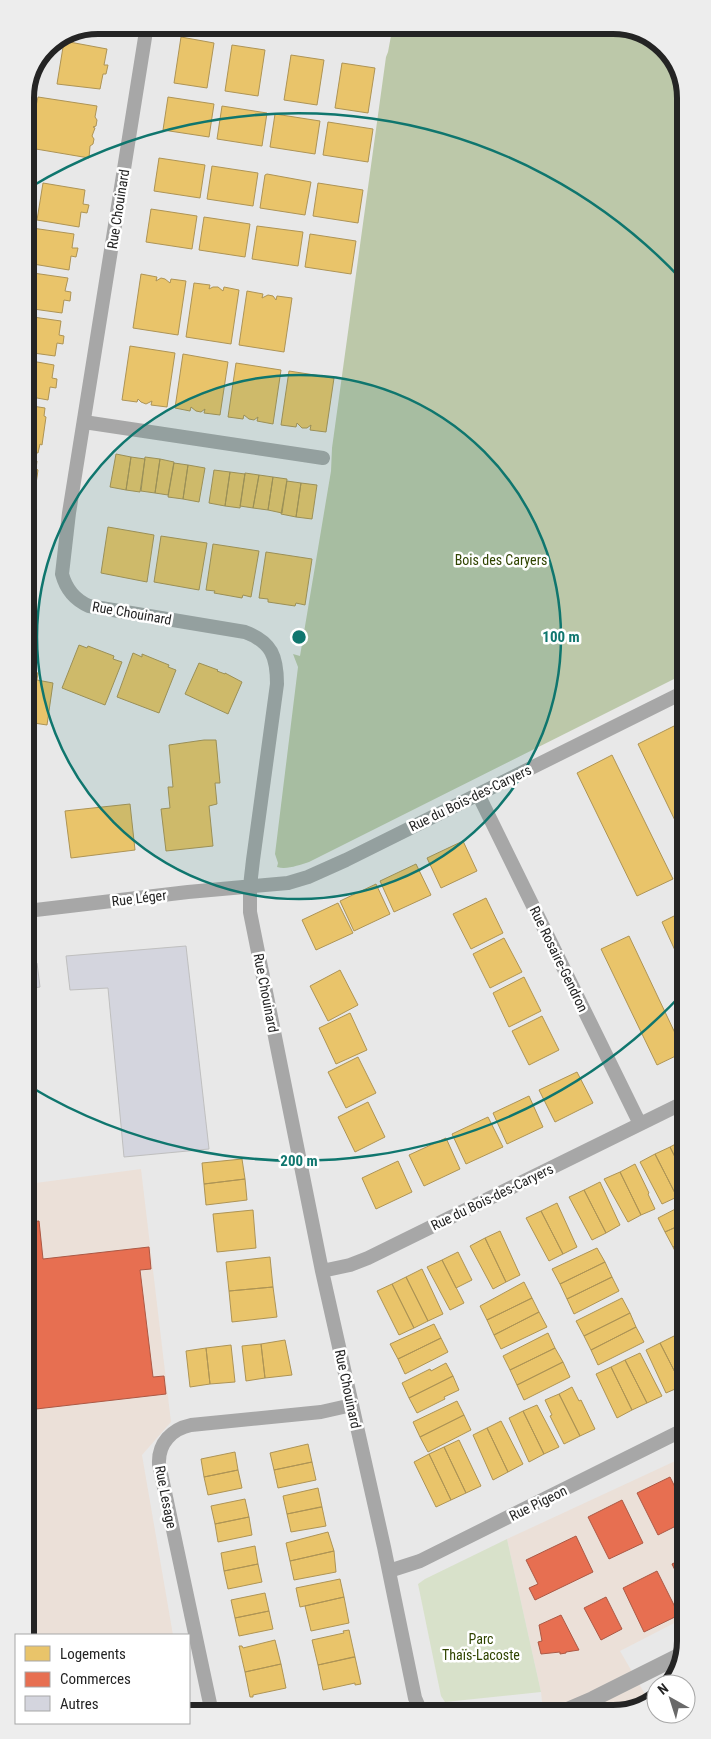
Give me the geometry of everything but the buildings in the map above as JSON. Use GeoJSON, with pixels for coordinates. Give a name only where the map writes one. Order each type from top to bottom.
{"type":"FeatureCollection","features":[{"type":"Feature","properties":{"kind":"street","name":"Rue Chouinard"},"geometry":{"type":"LineString","coordinates":[[146,34],[62,569],[64,580],[70,592],[81,602],[96,608],[245,632],[264,642],[277,664],[277,684],[250,886],[251,918],[322,1271],[418,1705]]}},
{"type":"Feature","properties":{"kind":"street"},"geometry":{"type":"LineString","coordinates":[[84,422],[323,458]]}},
{"type":"Feature","properties":{"kind":"street","name":"Rue du Bois-des-Caryers"},"geometry":{"type":"LineString","coordinates":[[250,886],[288,883],[308,877],[346,860],[677,695]]}},
{"type":"Feature","properties":{"kind":"street","name":"Rue Rosaire-Gendron"},"geometry":{"type":"LineString","coordinates":[[478,794],[640,1124]]}},
{"type":"Feature","properties":{"kind":"street","name":"Rue Léger"},"geometry":{"type":"LineString","coordinates":[[34,910],[250,886]]}},
{"type":"Feature","properties":{"kind":"street","name":"Rue du Bois-des-Caryers"},"geometry":{"type":"LineString","coordinates":[[322,1271],[360,1261],[677,1106]]}},
{"type":"Feature","properties":{"kind":"street","name":"Rue Lesage"},"geometry":{"type":"LineString","coordinates":[[210,1705],[159,1464],[161,1446],[174,1432],[191,1425],[321,1412],[352,1405]]}},
{"type":"Feature","properties":{"kind":"street","name":"Rue Pigeon"},"geometry":{"type":"LineString","coordinates":[[389,1571],[420,1561],[677,1434]]}},
{"type":"Feature","properties":{"kind":"street"},"geometry":{"type":"LineString","coordinates":[[579,1705],[675,1658]]}},
{"type":"Feature","properties":{"kind":"shaded area"},"geometry":{"type":"Polygon","coordinates":[[[141,1169],[171,1422],[142,1455],[173,1634],[34,1634],[34,1183],[141,1169]]]}},
{"type":"Feature","properties":{"kind":"shaded area"},"geometry":{"type":"Polygon","coordinates":[[[677,1460],[677,1622],[620,1651],[646,1696],[621,1705],[542,1705],[507,1539],[677,1460]]]}},
{"type":"Feature","properties":{"kind":"green space","name":"Bois des Caryers"},"geometry":{"type":"Polygon","coordinates":[[[391,34],[617,34],[634,37],[645,42],[658,53],[671,70],[676,86],[677,98],[677,678],[309,862],[293,867],[281,868],[277,867],[278,863],[275,854],[298,667],[293,654],[300,656],[331,471],[332,448],[391,34]]]}},
{"type":"Feature","properties":{"kind":"green space","name":"Parc Thaïs-Lacoste"},"geometry":{"type":"Polygon","coordinates":[[[507,1539],[541,1692],[445,1702],[441,1696],[418,1584],[507,1539]]]}}]}
